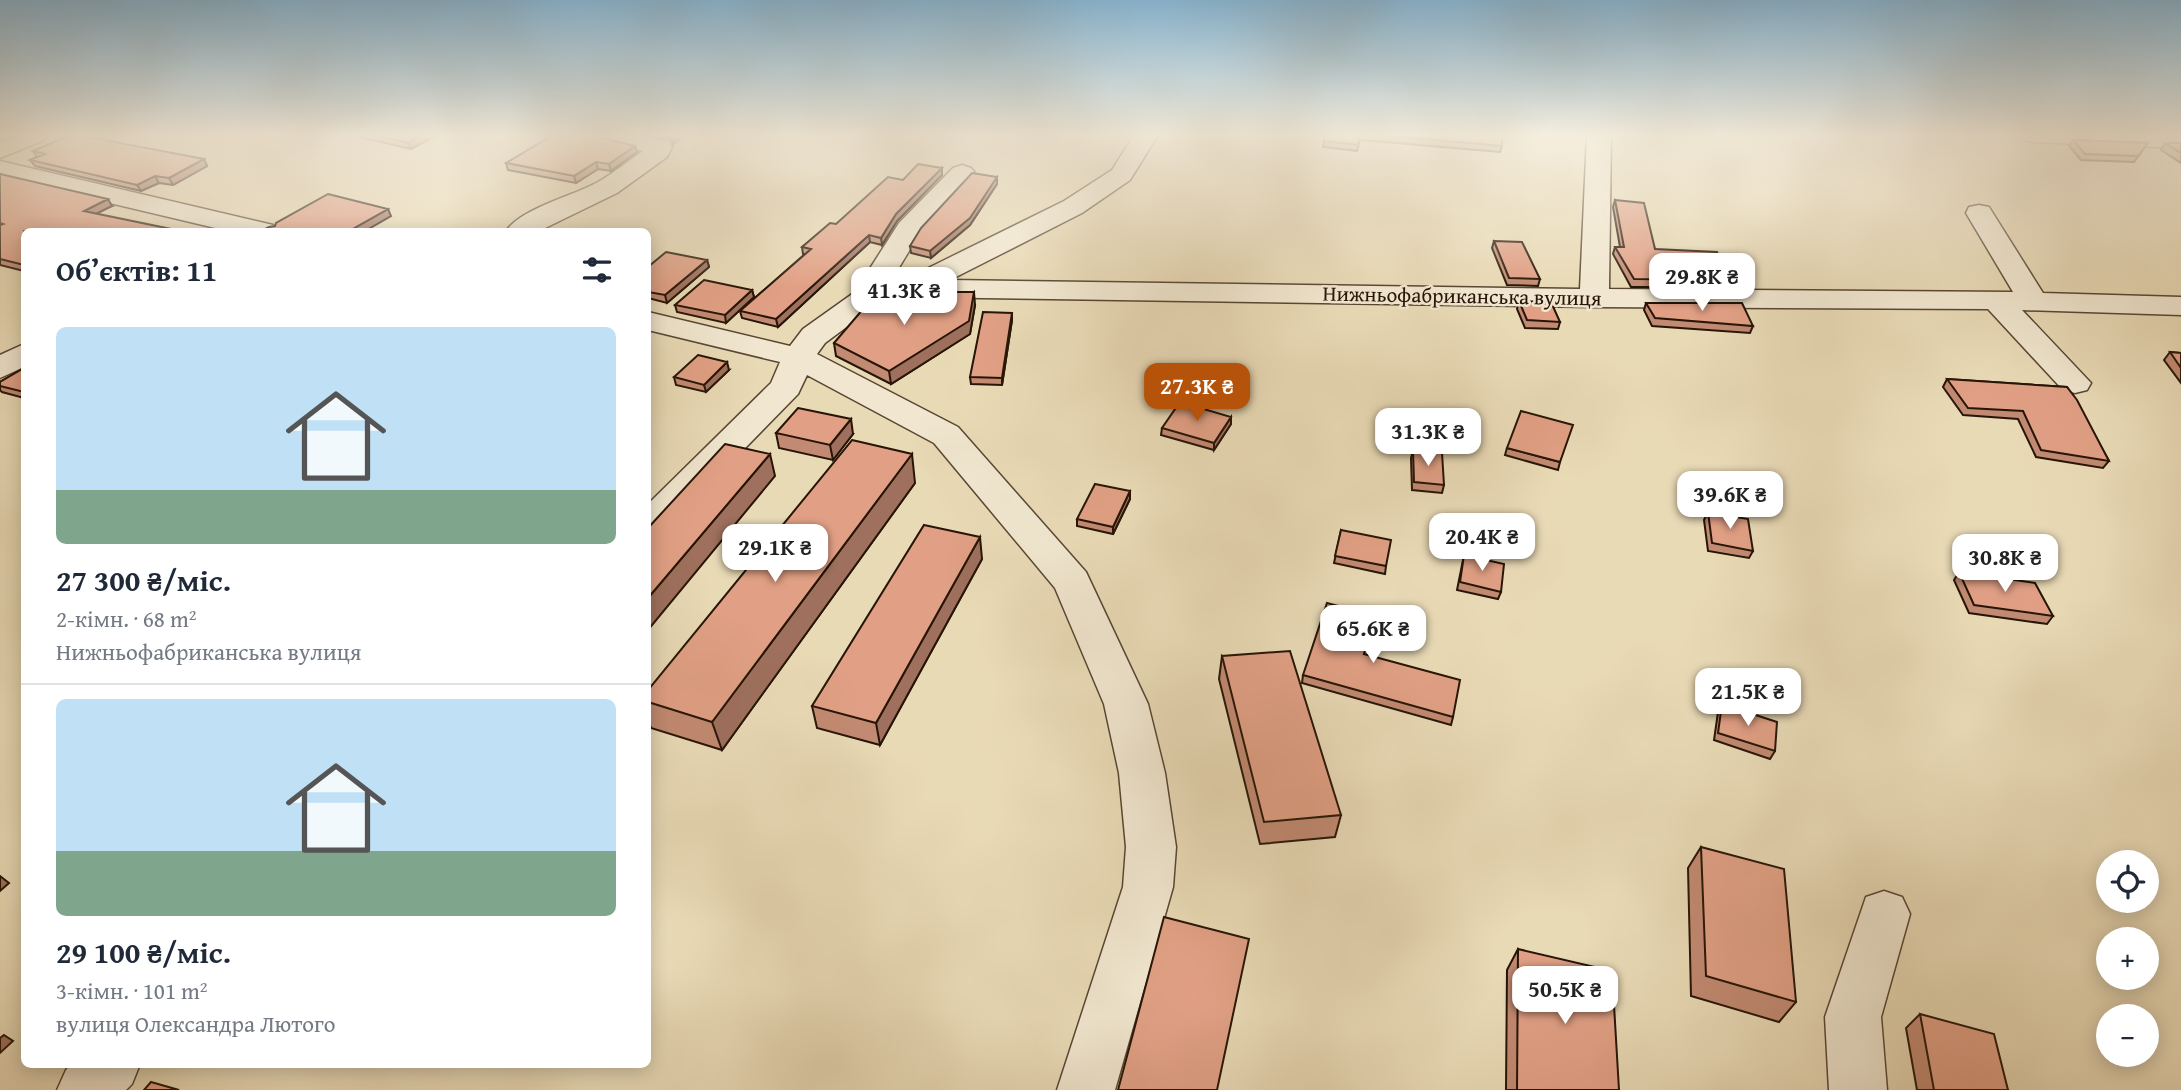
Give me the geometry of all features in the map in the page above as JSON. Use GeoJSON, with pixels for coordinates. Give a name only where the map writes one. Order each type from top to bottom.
{"type":"FeatureCollection","features":[{"type":"Feature","properties":{"kind":"street"},"geometry":{"type":"LineString","coordinates":[[69,186],[241,228]]}},
{"type":"Feature","properties":{"kind":"street"},"geometry":{"type":"LineString","coordinates":[[525,228],[610,186]]}},
{"type":"Feature","properties":{"kind":"street"},"geometry":{"type":"LineString","coordinates":[[651,522],[786,387],[798,357],[814,336],[866,298],[909,229],[950,186]]}},
{"type":"Feature","properties":{"kind":"street"},"geometry":{"type":"LineString","coordinates":[[866,298],[911,288],[1073,207],[1105,186]]}},
{"type":"Feature","properties":{"kind":"street"},"geometry":{"type":"LineString","coordinates":[[1594,298],[1597,186]]}},
{"type":"Feature","properties":{"kind":"street"},"geometry":{"type":"LineString","coordinates":[[1979,213],[2034,302]]}},
{"type":"Feature","properties":{"kind":"street","name":"Нижньофабриканська вулиця"},"geometry":{"type":"LineString","coordinates":[[911,288],[1594,298],[1996,300],[2181,306]]}},
{"type":"Feature","properties":{"kind":"street"},"geometry":{"type":"LineString","coordinates":[[1996,300],[2075,383]]}},
{"type":"Feature","properties":{"kind":"street"},"geometry":{"type":"LineString","coordinates":[[651,322],[798,357],[946,435],[1072,582],[1126,704],[1142,773],[1151,847],[1148,887],[1086,1090]]}},
{"type":"Feature","properties":{"kind":"street"},"geometry":{"type":"LineString","coordinates":[[0,368],[21,356]]}},
{"type":"Feature","properties":{"kind":"street"},"geometry":{"type":"LineString","coordinates":[[1858,1090],[1853,1017],[1884,914]]}},
{"type":"Feature","properties":{"kind":"street"},"geometry":{"type":"LineString","coordinates":[[86,1090],[108,1068]]}},
{"type":"Feature","properties":{"kind":"building"},"geometry":{"type":"Polygon","coordinates":[[[0,186],[51,186],[108,199],[84,211],[166,228],[21,228],[21,264],[0,259],[0,225],[3,224],[0,223],[0,186]]]}},
{"type":"Feature","properties":{"kind":"building"},"geometry":{"type":"Polygon","coordinates":[[[878,186],[924,186],[896,214],[881,238],[869,235],[776,319],[740,311],[811,249],[802,247],[830,223],[836,224],[878,186]]]}},
{"type":"Feature","properties":{"kind":"building"},"geometry":{"type":"Polygon","coordinates":[[[960,186],[991,186],[970,218],[930,251],[910,246],[921,228],[960,186]]]}},
{"type":"Feature","properties":{"kind":"building"},"geometry":{"type":"Polygon","coordinates":[[[328,194],[388,209],[354,228],[267,228],[275,226],[328,194]]]}},
{"type":"Feature","properties":{"kind":"building"},"geometry":{"type":"Polygon","coordinates":[[[1615,200],[1644,203],[1655,249],[1717,252],[1731,280],[1634,279],[1615,247],[1624,247],[1615,200]]]}},
{"type":"Feature","properties":{"kind":"building"},"geometry":{"type":"Polygon","coordinates":[[[1494,241],[1522,242],[1540,279],[1509,278],[1494,241]]]}},
{"type":"Feature","properties":{"kind":"building"},"geometry":{"type":"Polygon","coordinates":[[[666,252],[707,260],[665,295],[651,293],[651,264],[666,252]]]}},
{"type":"Feature","properties":{"kind":"building"},"geometry":{"type":"Polygon","coordinates":[[[704,280],[752,290],[725,315],[675,305],[704,280]]]}},
{"type":"Feature","properties":{"kind":"building"},"geometry":{"type":"Polygon","coordinates":[[[931,292],[974,292],[969,321],[889,371],[834,343],[875,295],[928,304],[931,292]]]}},
{"type":"Feature","properties":{"kind":"building"},"geometry":{"type":"Polygon","coordinates":[[[1519,301],[1551,302],[1560,322],[1527,320],[1519,301]]]}},
{"type":"Feature","properties":{"kind":"building"},"geometry":{"type":"Polygon","coordinates":[[[1646,303],[1742,303],[1753,326],[1655,318],[1646,303]]]}},
{"type":"Feature","properties":{"kind":"building"},"geometry":{"type":"Polygon","coordinates":[[[983,312],[1012,313],[1002,378],[970,377],[983,312]]]}},
{"type":"Feature","properties":{"kind":"building"},"geometry":{"type":"Polygon","coordinates":[[[2170,352],[2181,353],[2181,368],[2170,352]]]}},
{"type":"Feature","properties":{"kind":"building"},"geometry":{"type":"Polygon","coordinates":[[[698,355],[727,362],[704,385],[674,377],[698,355]]]}},
{"type":"Feature","properties":{"kind":"building"},"geometry":{"type":"Polygon","coordinates":[[[21,370],[21,391],[0,386],[0,382],[21,370]]]}},
{"type":"Feature","properties":{"kind":"building"},"geometry":{"type":"Polygon","coordinates":[[[1947,379],[2067,387],[2077,400],[2109,461],[2041,450],[2023,411],[1968,408],[1947,379]]]}},
{"type":"Feature","properties":{"kind":"building"},"geometry":{"type":"Polygon","coordinates":[[[1180,402],[1231,417],[1214,443],[1162,428],[1180,402]]]}},
{"type":"Feature","properties":{"kind":"building"},"geometry":{"type":"Polygon","coordinates":[[[798,408],[851,419],[830,445],[776,433],[798,408]]]}},
{"type":"Feature","properties":{"kind":"building"},"geometry":{"type":"Polygon","coordinates":[[[1521,411],[1573,425],[1560,462],[1507,448],[1521,411]]]}},
{"type":"Feature","properties":{"kind":"building"},"geometry":{"type":"Polygon","coordinates":[[[852,440],[912,454],[712,722],[651,703],[651,686],[852,440]]]}},
{"type":"Feature","properties":{"kind":"building"},"geometry":{"type":"Polygon","coordinates":[[[725,444],[770,454],[651,594],[651,525],[725,444]]]}},
{"type":"Feature","properties":{"kind":"building"},"geometry":{"type":"Polygon","coordinates":[[[1413,450],[1442,453],[1444,485],[1414,482],[1413,450]]]}},
{"type":"Feature","properties":{"kind":"building"},"geometry":{"type":"Polygon","coordinates":[[[1095,484],[1130,491],[1113,527],[1077,519],[1095,484]]]}},
{"type":"Feature","properties":{"kind":"building"},"geometry":{"type":"Polygon","coordinates":[[[1708,512],[1748,519],[1753,551],[1712,543],[1708,512]]]}},
{"type":"Feature","properties":{"kind":"building"},"geometry":{"type":"Polygon","coordinates":[[[924,525],[980,537],[876,723],[812,706],[924,525]]]}},
{"type":"Feature","properties":{"kind":"building"},"geometry":{"type":"Polygon","coordinates":[[[1341,530],[1391,540],[1386,566],[1335,556],[1341,530]]]}},
{"type":"Feature","properties":{"kind":"building"},"geometry":{"type":"Polygon","coordinates":[[[1464,555],[1504,564],[1501,592],[1460,582],[1464,555]]]}},
{"type":"Feature","properties":{"kind":"building"},"geometry":{"type":"Polygon","coordinates":[[[1959,572],[2035,583],[2053,616],[1974,605],[1959,572]]]}},
{"type":"Feature","properties":{"kind":"building"},"geometry":{"type":"Polygon","coordinates":[[[1327,603],[1375,616],[1364,654],[1460,680],[1453,717],[1303,675],[1327,603]]]}},
{"type":"Feature","properties":{"kind":"building"},"geometry":{"type":"Polygon","coordinates":[[[1290,651],[1341,815],[1264,822],[1222,656],[1290,651]]]}},
{"type":"Feature","properties":{"kind":"building"},"geometry":{"type":"Polygon","coordinates":[[[1722,704],[1777,722],[1775,751],[1718,733],[1722,704]]]}},
{"type":"Feature","properties":{"kind":"building"},"geometry":{"type":"Polygon","coordinates":[[[1701,847],[1784,869],[1796,1002],[1706,976],[1701,847]]]}},
{"type":"Feature","properties":{"kind":"building"},"geometry":{"type":"Polygon","coordinates":[[[1164,917],[1249,939],[1217,1090],[1118,1090],[1164,917]]]}},
{"type":"Feature","properties":{"kind":"building"},"geometry":{"type":"Polygon","coordinates":[[[1518,949],[1612,971],[1619,1090],[1517,1090],[1518,949]]]}},
{"type":"Feature","properties":{"kind":"building"},"geometry":{"type":"Polygon","coordinates":[[[1920,1014],[1994,1034],[2008,1090],[1934,1090],[1920,1014]]]}},
{"type":"Feature","properties":{"kind":"building"},"geometry":{"type":"Polygon","coordinates":[[[151,1082],[179,1090],[144,1090],[151,1082]]]}}]}
